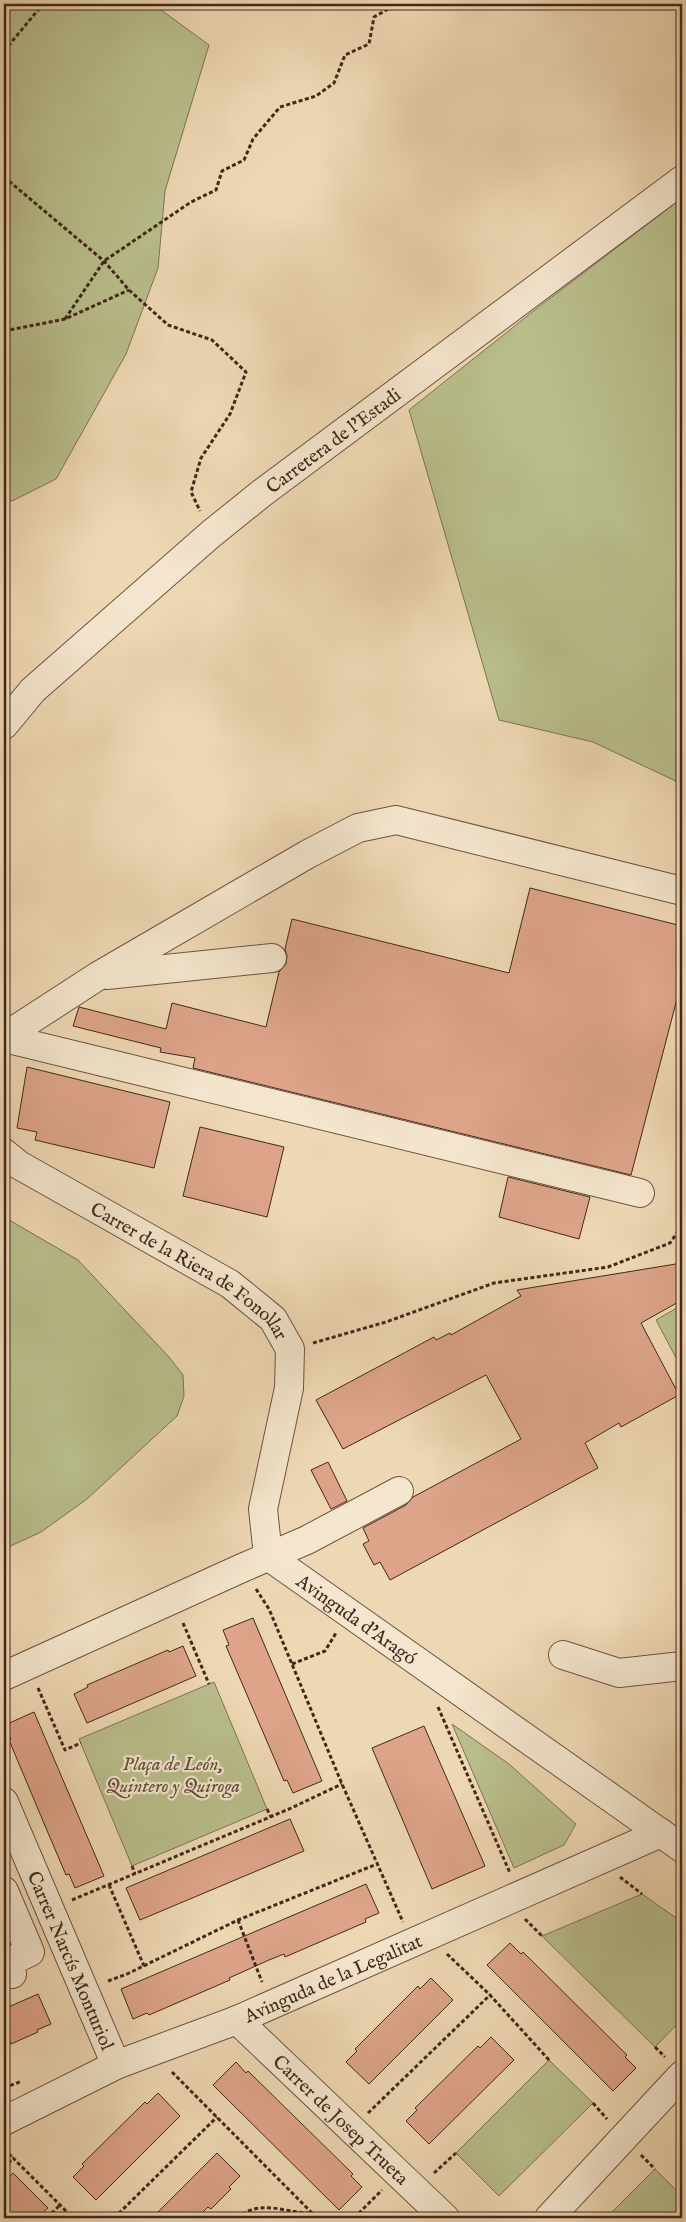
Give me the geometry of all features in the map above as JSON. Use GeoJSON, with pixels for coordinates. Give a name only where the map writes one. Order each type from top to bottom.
{"type":"FeatureCollection","features":[{"type":"Feature","properties":{"kind":"street","name":"Carretera de l'Estadi"},"geometry":{"type":"LineString","coordinates":[[4,725],[33,690],[211,534],[262,492],[682,180]]}},
{"type":"Feature","properties":{"kind":"street"},"geometry":{"type":"LineString","coordinates":[[4,1038],[98,976],[332,840],[358,828],[396,820],[682,891]]}},
{"type":"Feature","properties":{"kind":"street"},"geometry":{"type":"LineString","coordinates":[[98,976],[272,958]]}},
{"type":"Feature","properties":{"kind":"street"},"geometry":{"type":"LineString","coordinates":[[4,1038],[640,1194]]}},
{"type":"Feature","properties":{"kind":"street","name":"Carrer de la Riera de Fonollar"},"geometry":{"type":"LineString","coordinates":[[4,1154],[19,1165],[230,1284],[273,1318],[290,1350],[288,1388],[263,1509],[268,1556]]}},
{"type":"Feature","properties":{"kind":"street"},"geometry":{"type":"LineString","coordinates":[[4,1676],[268,1556],[308,1540],[399,1491]]}},
{"type":"Feature","properties":{"kind":"street","name":"Avinguda d'Aragó"},"geometry":{"type":"LineString","coordinates":[[268,1556],[672,1840]]}},
{"type":"Feature","properties":{"kind":"street"},"geometry":{"type":"LineString","coordinates":[[563,1655],[619,1673],[682,1666]]}},
{"type":"Feature","properties":{"kind":"street","name":"Carrer Narcís Monturiol"},"geometry":{"type":"LineString","coordinates":[[4,1802],[116,2065]]}},
{"type":"Feature","properties":{"kind":"street","name":"Avinguda de la Legalitat"},"geometry":{"type":"LineString","coordinates":[[4,2121],[116,2065],[238,2020],[417,1931],[672,1840]]}},
{"type":"Feature","properties":{"kind":"street"},"geometry":{"type":"LineString","coordinates":[[4,1891],[30,1952],[7,1963],[8,1976],[67,1950]]}},
{"type":"Feature","properties":{"kind":"street","name":"Carrer de Josep Trueta"},"geometry":{"type":"LineString","coordinates":[[238,2020],[445,2218]]}},
{"type":"Feature","properties":{"kind":"street"},"geometry":{"type":"LineString","coordinates":[[549,2218],[682,2075]]}},
{"type":"Feature","properties":{"kind":"path"},"geometry":{"type":"LineString","coordinates":[[4,51],[43,4]]}},
{"type":"Feature","properties":{"kind":"path"},"geometry":{"type":"LineString","coordinates":[[65,319],[104,261],[191,202],[216,190],[222,171],[244,160],[252,139],[263,129],[271,114],[280,107],[316,96],[334,83],[345,55],[369,44],[374,17],[398,4]]}},
{"type":"Feature","properties":{"kind":"path"},"geometry":{"type":"LineString","coordinates":[[4,177],[104,261],[129,290],[168,325],[212,340],[246,372],[230,414],[201,458],[191,492],[211,534]]}},
{"type":"Feature","properties":{"kind":"path"},"geometry":{"type":"LineString","coordinates":[[4,331],[65,319],[129,290]]}},
{"type":"Feature","properties":{"kind":"path"},"geometry":{"type":"LineString","coordinates":[[290,1350],[386,1322],[494,1283],[608,1267],[670,1243],[682,1226]]}},
{"type":"Feature","properties":{"kind":"path"},"geometry":{"type":"LineString","coordinates":[[242,1568],[269,1609],[342,1784],[396,1906],[417,1931],[490,1996],[549,2060]]}},
{"type":"Feature","properties":{"kind":"path"},"geometry":{"type":"LineString","coordinates":[[173,1599],[209,1684]]}},
{"type":"Feature","properties":{"kind":"path"},"geometry":{"type":"LineString","coordinates":[[292,1664],[325,1651],[333,1638]]}},
{"type":"Feature","properties":{"kind":"path"},"geometry":{"type":"LineString","coordinates":[[28,1665],[65,1750],[81,1744]]}},
{"type":"Feature","properties":{"kind":"path"},"geometry":{"type":"LineString","coordinates":[[437,1706],[513,1880]]}},
{"type":"Feature","properties":{"kind":"path"},"geometry":{"type":"LineString","coordinates":[[69,1901],[289,1810],[342,1784]]}},
{"type":"Feature","properties":{"kind":"path"},"geometry":{"type":"LineString","coordinates":[[267,1808],[271,1817]]}},
{"type":"Feature","properties":{"kind":"path"},"geometry":{"type":"LineString","coordinates":[[106,1982],[127,1974],[238,1920],[377,1864]]}},
{"type":"Feature","properties":{"kind":"path"},"geometry":{"type":"LineString","coordinates":[[132,1866],[135,1874]]}},
{"type":"Feature","properties":{"kind":"path"},"geometry":{"type":"LineString","coordinates":[[109,1885],[144,1966]]}},
{"type":"Feature","properties":{"kind":"path"},"geometry":{"type":"LineString","coordinates":[[238,1920],[264,1985]]}},
{"type":"Feature","properties":{"kind":"path"},"geometry":{"type":"LineString","coordinates":[[352,2129],[490,1996]]}},
{"type":"Feature","properties":{"kind":"path"},"geometry":{"type":"LineString","coordinates":[[152,2052],[317,2218]]}},
{"type":"Feature","properties":{"kind":"path"},"geometry":{"type":"LineString","coordinates":[[4,2088],[26,2080]]}},
{"type":"Feature","properties":{"kind":"path"},"geometry":{"type":"LineString","coordinates":[[114,2218],[217,2117]]}},
{"type":"Feature","properties":{"kind":"path"},"geometry":{"type":"LineString","coordinates":[[4,2150],[73,2218]]}},
{"type":"Feature","properties":{"kind":"path"},"geometry":{"type":"LineString","coordinates":[[4,2168],[13,2158]]}},
{"type":"Feature","properties":{"kind":"path"},"geometry":{"type":"LineString","coordinates":[[354,2218],[399,2174]]}},
{"type":"Feature","properties":{"kind":"path"},"geometry":{"type":"LineString","coordinates":[[47,2218],[60,2205]]}},
{"type":"Feature","properties":{"kind":"path"},"geometry":{"type":"LineString","coordinates":[[237,2218],[252,2209],[277,2209],[300,2214],[312,2213]]}},
{"type":"Feature","properties":{"kind":"green space"},"geometry":{"type":"Polygon","coordinates":[[[4,4],[153,4],[209,45],[165,191],[158,268],[126,354],[56,479],[12,501],[4,500],[4,4]]]}},
{"type":"Feature","properties":{"kind":"green space"},"geometry":{"type":"Polygon","coordinates":[[[682,198],[682,784],[593,742],[499,720],[409,410],[536,309],[682,198]]]}},
{"type":"Feature","properties":{"kind":"green space"},"geometry":{"type":"Polygon","coordinates":[[[4,1217],[78,1260],[169,1357],[183,1375],[184,1396],[177,1416],[87,1499],[41,1532],[4,1549],[4,1217]]]}},
{"type":"Feature","properties":{"kind":"green space"},"geometry":{"type":"Polygon","coordinates":[[[682,1305],[682,1369],[656,1320],[682,1305]]]}},
{"type":"Feature","properties":{"kind":"green space","name":"Plaça de León, Quintero y Quiroga"},"geometry":{"type":"Polygon","coordinates":[[[214,1682],[267,1809],[132,1866],[79,1739],[214,1682]]]}},
{"type":"Feature","properties":{"kind":"green space"},"geometry":{"type":"Polygon","coordinates":[[[452,1724],[509,1764],[576,1824],[564,1845],[514,1868],[452,1724]]]}},
{"type":"Feature","properties":{"kind":"green space"},"geometry":{"type":"Polygon","coordinates":[[[642,1894],[682,1922],[682,2019],[655,2047],[542,1936],[642,1894]]]}},
{"type":"Feature","properties":{"kind":"green space"},"geometry":{"type":"Polygon","coordinates":[[[549,2060],[593,2103],[499,2196],[456,2153],[549,2060]]]}},
{"type":"Feature","properties":{"kind":"green space"},"geometry":{"type":"Polygon","coordinates":[[[655,2169],[682,2196],[682,2215],[679,2218],[606,2218],[655,2169]]]}},
{"type":"Feature","properties":{"kind":"building"},"geometry":{"type":"Polygon","coordinates":[[[530,888],[682,926],[682,996],[678,995],[631,1175],[193,1068],[195,1058],[160,1052],[161,1048],[73,1026],[79,1007],[166,1029],[172,1003],[266,1027],[279,972],[286,964],[287,956],[285,949],[292,919],[509,973],[530,888]]]}},
{"type":"Feature","properties":{"kind":"building"},"geometry":{"type":"Polygon","coordinates":[[[27,1067],[170,1102],[154,1168],[35,1140],[37,1132],[17,1128],[27,1067]]]}},
{"type":"Feature","properties":{"kind":"building"},"geometry":{"type":"Polygon","coordinates":[[[200,1127],[284,1147],[267,1217],[183,1196],[200,1127]]]}},
{"type":"Feature","properties":{"kind":"building"},"geometry":{"type":"Polygon","coordinates":[[[508,1177],[590,1197],[579,1239],[499,1217],[508,1177]]]}},
{"type":"Feature","properties":{"kind":"building"},"geometry":{"type":"Polygon","coordinates":[[[682,1263],[682,1300],[641,1323],[679,1395],[621,1427],[619,1423],[585,1443],[598,1468],[390,1580],[380,1562],[374,1565],[363,1544],[369,1541],[363,1528],[406,1505],[413,1497],[521,1439],[486,1375],[343,1449],[316,1400],[434,1337],[436,1340],[450,1333],[451,1335],[521,1296],[517,1290],[682,1263]]]}},
{"type":"Feature","properties":{"kind":"building"},"geometry":{"type":"Polygon","coordinates":[[[328,1462],[347,1501],[331,1509],[311,1470],[328,1462]]]}},
{"type":"Feature","properties":{"kind":"building"},"geometry":{"type":"Polygon","coordinates":[[[253,1618],[322,1781],[293,1793],[287,1780],[284,1781],[226,1646],[229,1645],[223,1630],[253,1618]]]}},
{"type":"Feature","properties":{"kind":"building"},"geometry":{"type":"Polygon","coordinates":[[[183,1646],[196,1676],[87,1723],[74,1694],[88,1687],[87,1685],[168,1650],[169,1652],[183,1646]]]}},
{"type":"Feature","properties":{"kind":"building"},"geometry":{"type":"Polygon","coordinates":[[[34,1712],[104,1876],[75,1888],[69,1874],[66,1875],[9,1740],[11,1739],[5,1725],[34,1712]]]}},
{"type":"Feature","properties":{"kind":"building"},"geometry":{"type":"Polygon","coordinates":[[[424,1726],[485,1866],[432,1889],[372,1748],[424,1726]]]}},
{"type":"Feature","properties":{"kind":"building"},"geometry":{"type":"Polygon","coordinates":[[[290,1819],[304,1851],[140,1920],[126,1888],[290,1819]]]}},
{"type":"Feature","properties":{"kind":"building"},"geometry":{"type":"Polygon","coordinates":[[[366,1884],[379,1913],[365,1919],[366,1922],[285,1957],[284,1954],[269,1960],[229,1978],[230,1980],[149,2015],[147,2013],[133,2019],[121,1989],[366,1884]]]}},
{"type":"Feature","properties":{"kind":"building"},"geometry":{"type":"Polygon","coordinates":[[[510,1943],[521,1954],[523,1952],[627,2055],[625,2057],[636,2068],[613,2091],[487,1965],[510,1943]]]}},
{"type":"Feature","properties":{"kind":"building"},"geometry":{"type":"Polygon","coordinates":[[[431,1978],[453,2000],[369,2084],[346,2062],[357,2051],[355,2049],[418,1986],[420,1989],[431,1978]]]}},
{"type":"Feature","properties":{"kind":"building"},"geometry":{"type":"Polygon","coordinates":[[[38,1994],[51,2024],[11,2044],[10,2041],[4,2044],[4,2009],[38,1994]]]}},
{"type":"Feature","properties":{"kind":"building"},"geometry":{"type":"Polygon","coordinates":[[[491,2037],[514,2060],[429,2144],[406,2121],[417,2110],[415,2108],[478,2046],[480,2048],[491,2037]]]}},
{"type":"Feature","properties":{"kind":"building"},"geometry":{"type":"Polygon","coordinates":[[[236,2062],[246,2073],[248,2071],[353,2174],[351,2176],[362,2187],[339,2210],[213,2085],[236,2062]]]}},
{"type":"Feature","properties":{"kind":"building"},"geometry":{"type":"Polygon","coordinates":[[[158,2093],[180,2116],[96,2200],[73,2177],[84,2166],[82,2164],[145,2102],[147,2104],[158,2093]]]}},
{"type":"Feature","properties":{"kind":"building"},"geometry":{"type":"Polygon","coordinates":[[[217,2153],[240,2176],[229,2187],[231,2189],[211,2209],[208,2207],[197,2218],[152,2218],[217,2153]]]}},
{"type":"Feature","properties":{"kind":"building"},"geometry":{"type":"Polygon","coordinates":[[[13,2173],[48,2208],[37,2218],[4,2218],[4,2183],[13,2173]]]}}]}
